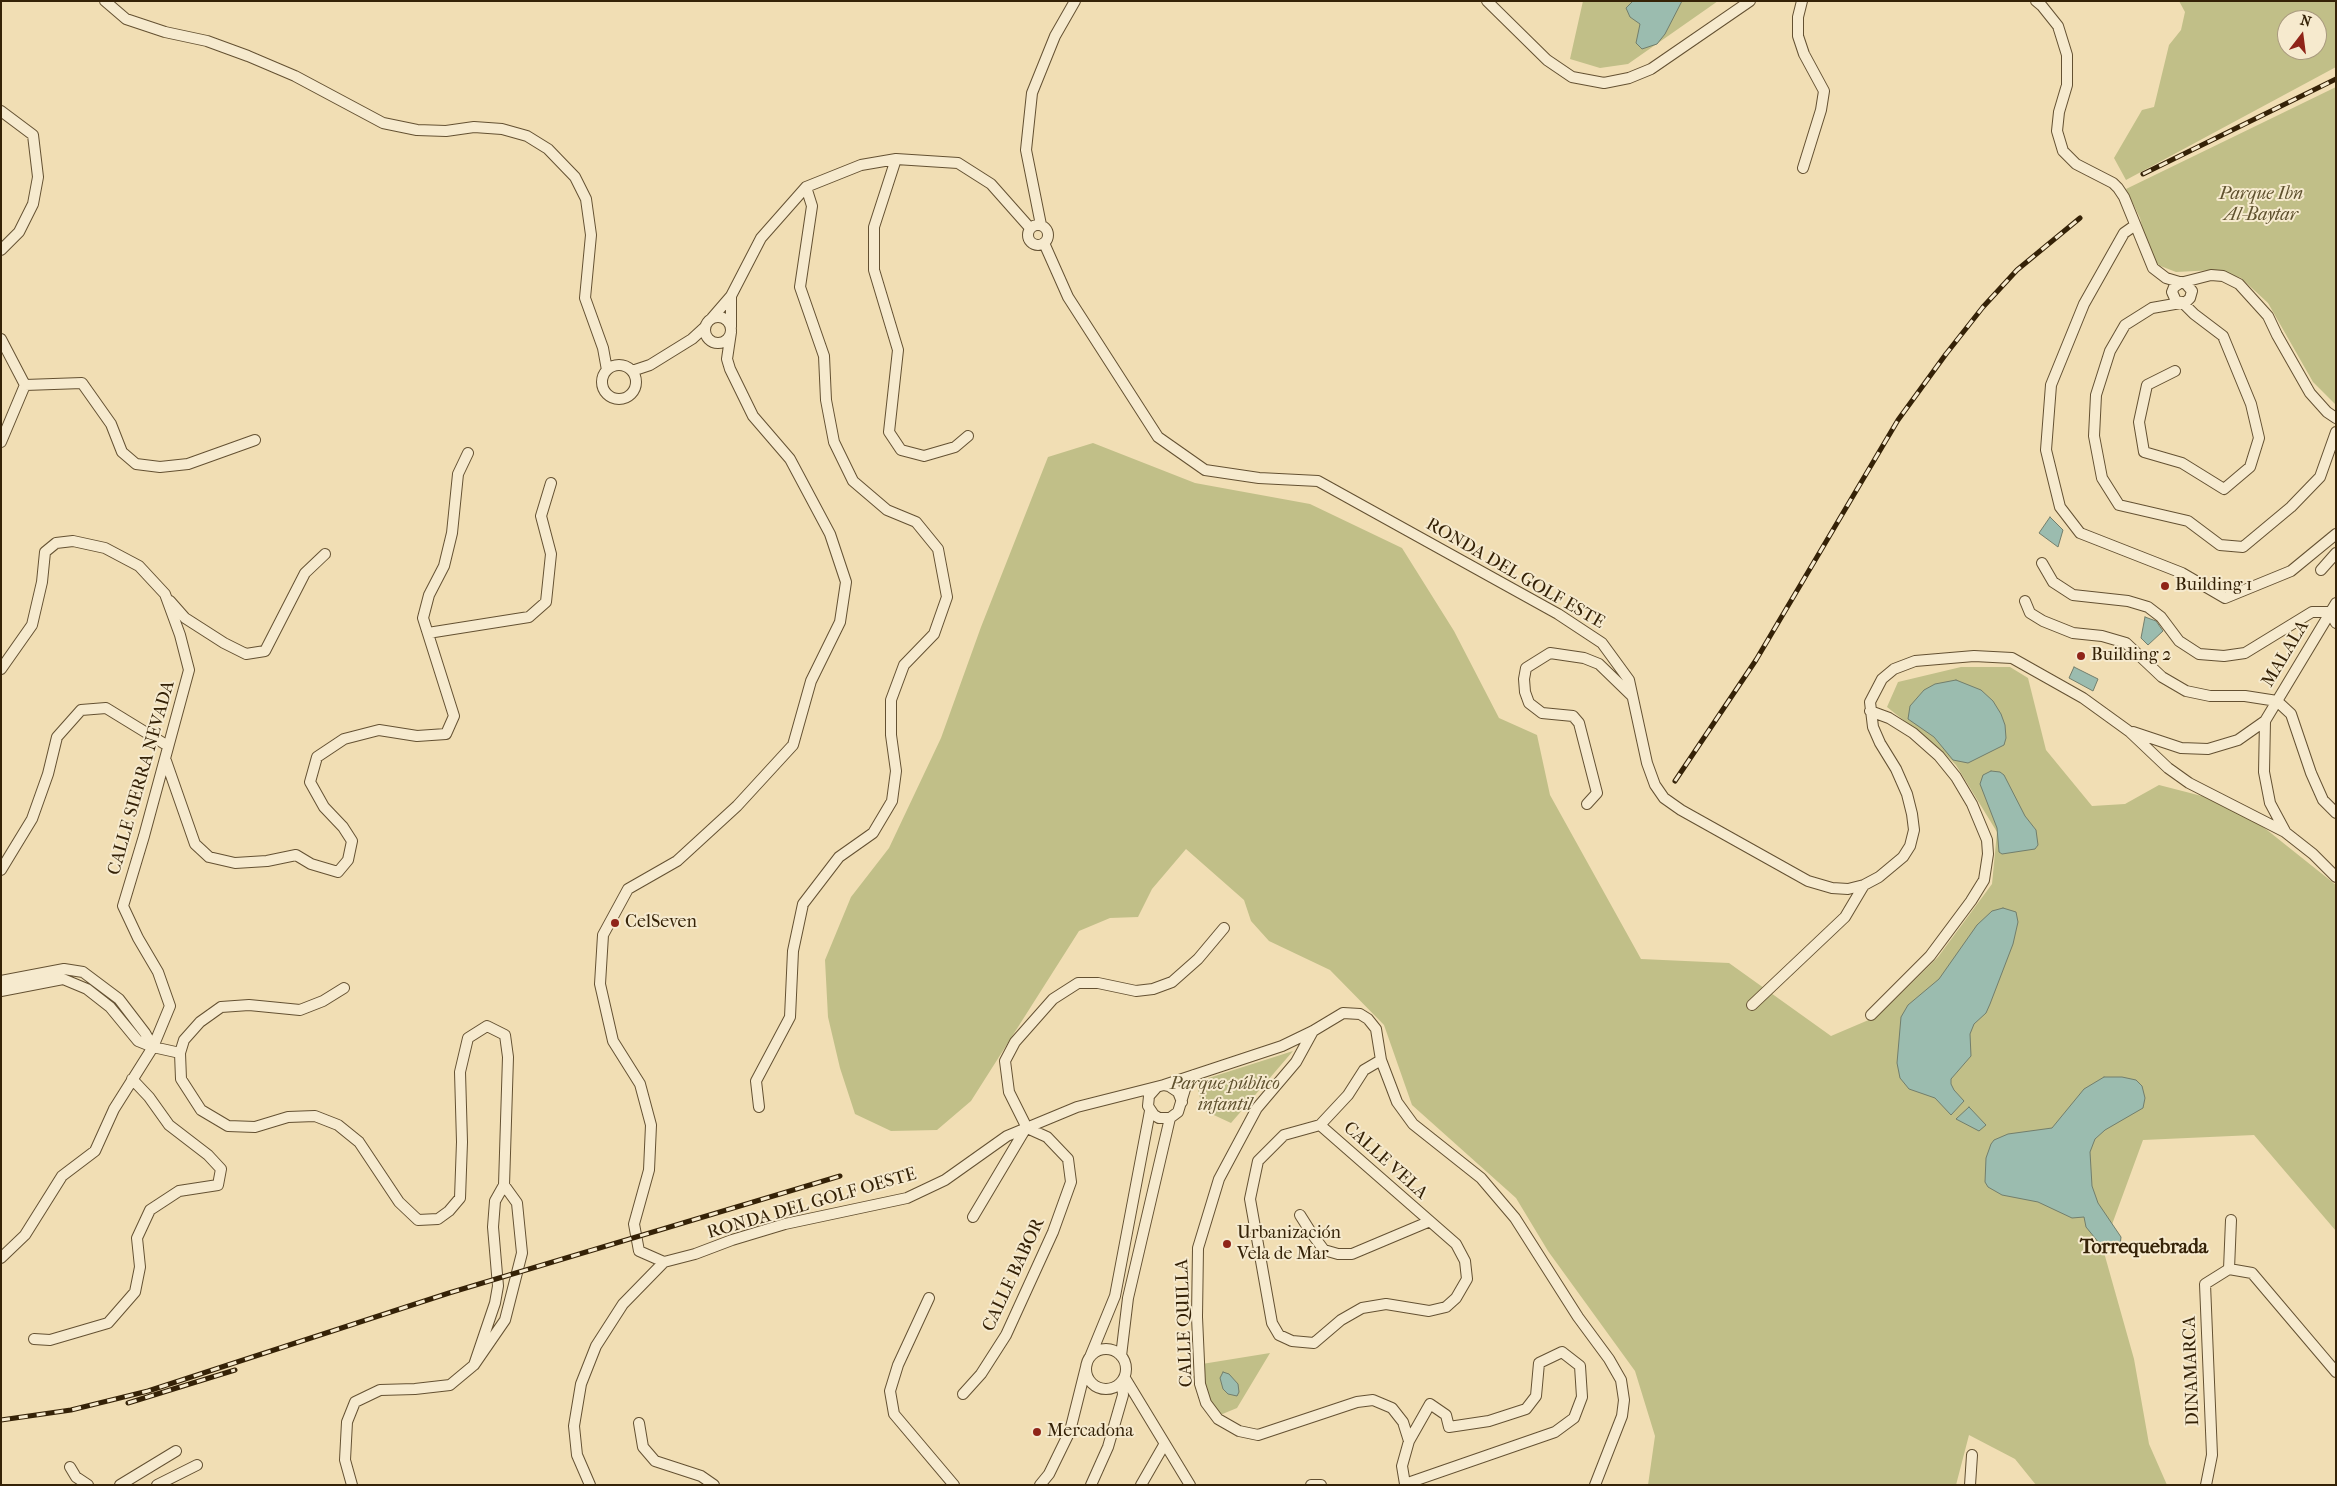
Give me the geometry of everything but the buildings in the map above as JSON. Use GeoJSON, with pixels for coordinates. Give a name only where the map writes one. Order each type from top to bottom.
{"type":"FeatureCollection","features":[{"type":"Feature","properties":{"kind":"street"},"geometry":{"type":"LineString","coordinates":[[105,1],[126,19],[165,32],[207,41],[248,56],[295,76],[383,123],[417,130],[446,131],[474,127],[502,129],[527,136],[548,149],[575,177],[586,198],[591,235],[585,298],[603,348],[607,370]]}},
{"type":"Feature","properties":{"kind":"street"},"geometry":{"type":"LineString","coordinates":[[1041,225],[1026,150],[1032,93],[1055,36],[1075,1]]}},
{"type":"Feature","properties":{"kind":"street"},"geometry":{"type":"LineString","coordinates":[[1487,1],[1547,60],[1572,77],[1604,83],[1638,76],[1651,69],[1750,1]]}},
{"type":"Feature","properties":{"kind":"street"},"geometry":{"type":"LineString","coordinates":[[1802,1],[1798,17],[1798,36],[1804,54],[1824,91],[1821,110],[1803,168]]}},
{"type":"Feature","properties":{"kind":"street"},"geometry":{"type":"LineString","coordinates":[[2036,1],[2058,26],[2068,55],[2066,85],[2059,112],[2058,131],[2063,151],[2076,164],[2118,188],[2124,197],[2134,226],[2153,268],[2166,278],[2189,286],[2192,291],[2190,298],[2182,302],[2152,308],[2125,325],[2110,351],[2096,395],[2094,436],[2102,478],[2119,505],[2188,522],[2220,545],[2243,547],[2291,507],[2320,477],[2336,432]]}},
{"type":"Feature","properties":{"kind":"street"},"geometry":{"type":"LineString","coordinates":[[1,111],[33,135],[38,177],[33,204],[19,232],[1,250]]}},
{"type":"Feature","properties":{"kind":"street"},"geometry":{"type":"LineString","coordinates":[[634,375],[692,339],[704,328],[731,296],[761,238],[806,187],[861,165],[896,159],[958,163],[991,184],[1030,228]]}},
{"type":"Feature","properties":{"kind":"street"},"geometry":{"type":"LineString","coordinates":[[896,159],[874,227],[874,270],[898,350],[889,432],[901,450],[924,456],[955,447],[968,436]]}},
{"type":"Feature","properties":{"kind":"street"},"geometry":{"type":"LineString","coordinates":[[759,1107],[756,1081],[790,1017],[793,951],[803,904],[839,857],[873,833],[892,801],[896,771],[891,735],[891,700],[904,665],[934,634],[947,597],[938,549],[916,522],[887,510],[853,481],[834,442],[826,400],[824,356],[800,288],[812,206],[806,187]]}},
{"type":"Feature","properties":{"kind":"street"},"geometry":{"type":"LineString","coordinates":[[1035,224],[1041,225],[1046,228],[1048,234],[1044,243],[1038,245],[1031,242],[1028,237],[1030,228],[1035,224]]}},
{"type":"Feature","properties":{"kind":"street"},"geometry":{"type":"LineString","coordinates":[[2134,226],[2124,233],[2084,304],[2051,385],[2046,450],[2060,507],[2080,534],[2182,573],[2225,598],[2291,571],[2336,534]]}},
{"type":"Feature","properties":{"kind":"street","name":"RONDA DEL GOLF ESTE"},"geometry":{"type":"LineString","coordinates":[[1044,243],[1068,297],[1158,437],[1205,470],[1258,478],[1318,481],[1558,614],[1602,643],[1629,680],[1647,763],[1655,785],[1664,798],[1681,810],[1808,881],[1832,888],[1848,889],[1864,885],[1879,877],[1903,857],[1910,846],[1914,830],[1907,794],[1896,769],[1880,744],[1873,727],[1870,711]]}},
{"type":"Feature","properties":{"kind":"street"},"geometry":{"type":"LineString","coordinates":[[2183,283],[2211,275],[2222,276],[2239,284],[2268,316],[2310,393],[2327,412],[2336,418]]}},
{"type":"Feature","properties":{"kind":"street"},"geometry":{"type":"LineString","coordinates":[[590,1485],[577,1455],[574,1426],[581,1384],[596,1346],[623,1304],[664,1262],[639,1251],[634,1224],[649,1170],[651,1125],[640,1084],[613,1041],[600,984],[603,936],[628,890],[677,861],[738,806],[793,745],[811,681],[840,622],[846,582],[830,534],[790,459],[753,416],[730,369],[728,359],[731,330],[731,296]]}},
{"type":"Feature","properties":{"kind":"street"},"geometry":{"type":"LineString","coordinates":[[2175,371],[2147,385],[2138,422],[2144,452],[2182,463],[2224,489],[2250,467],[2259,438],[2257,429],[2251,404],[2222,336],[2182,302]]}},
{"type":"Feature","properties":{"kind":"street"},"geometry":{"type":"LineString","coordinates":[[712,318],[726,319],[731,330]]}},
{"type":"Feature","properties":{"kind":"street"},"geometry":{"type":"LineString","coordinates":[[704,328],[710,341],[728,359]]}},
{"type":"Feature","properties":{"kind":"street"},"geometry":{"type":"LineString","coordinates":[[692,339],[724,342],[731,330]]}},
{"type":"Feature","properties":{"kind":"street"},"geometry":{"type":"LineString","coordinates":[[1,339],[25,385]]}},
{"type":"Feature","properties":{"kind":"street"},"geometry":{"type":"LineString","coordinates":[[603,348],[620,365],[634,375]]}},
{"type":"Feature","properties":{"kind":"street"},"geometry":{"type":"LineString","coordinates":[[620,365],[614,365],[607,370],[602,378],[603,389],[611,398],[627,397],[634,389],[634,375]]}},
{"type":"Feature","properties":{"kind":"street"},"geometry":{"type":"LineString","coordinates":[[25,385],[82,383],[110,424],[122,452],[136,464],[160,467],[188,464],[255,440]]}},
{"type":"Feature","properties":{"kind":"street"},"geometry":{"type":"LineString","coordinates":[[1,442],[25,385]]}},
{"type":"Feature","properties":{"kind":"street"},"geometry":{"type":"LineString","coordinates":[[166,761],[195,844],[209,857],[235,863],[267,861],[296,855],[312,864],[338,872],[348,860],[352,841],[343,827],[324,807],[310,782],[316,757],[344,739],[379,730],[417,736],[446,734],[454,716],[423,618],[429,595],[444,566],[452,533],[458,474],[468,452]]}},
{"type":"Feature","properties":{"kind":"street"},"geometry":{"type":"LineString","coordinates":[[428,633],[530,617],[546,602],[551,554],[541,516],[551,483]]}},
{"type":"Feature","properties":{"kind":"street","name":"CALLE SIERRA NEVADA"},"geometry":{"type":"LineString","coordinates":[[1,669],[32,625],[42,582],[45,552],[56,543],[73,541],[105,548],[139,566],[165,594],[180,635],[189,670],[168,746],[166,761],[123,906],[138,938],[158,972],[170,1006],[153,1047],[114,1109],[95,1151],[62,1176],[25,1235],[1,1258]]}},
{"type":"Feature","properties":{"kind":"street"},"geometry":{"type":"LineString","coordinates":[[2321,570],[2336,553]]}},
{"type":"Feature","properties":{"kind":"street"},"geometry":{"type":"LineString","coordinates":[[165,594],[185,618],[224,643],[246,654],[265,652],[305,573],[325,554]]}},
{"type":"Feature","properties":{"kind":"street"},"geometry":{"type":"LineString","coordinates":[[2042,563],[2053,582],[2073,595],[2128,601],[2148,606],[2161,617],[2179,642],[2199,654],[2224,656],[2245,653],[2312,612],[2333,608],[2336,623]]}},
{"type":"Feature","properties":{"kind":"street"},"geometry":{"type":"LineString","coordinates":[[2025,601],[2030,612],[2043,621],[2073,633],[2102,636],[2126,643],[2162,677],[2186,690],[2210,696],[2245,696],[2277,701],[2291,714],[2310,773],[2323,800],[2336,813]]}},
{"type":"Feature","properties":{"kind":"street","name":"MALALA"},"geometry":{"type":"LineString","coordinates":[[2265,721],[2333,608]]}},
{"type":"Feature","properties":{"kind":"street"},"geometry":{"type":"LineString","coordinates":[[1587,804],[1596,793],[1579,723],[1573,716],[1542,713],[1529,703],[1525,692],[1524,679],[1526,668],[1550,653],[1584,658],[1599,664],[1632,697]]}},
{"type":"Feature","properties":{"kind":"street"},"geometry":{"type":"LineString","coordinates":[[1870,1015],[1930,956],[1971,901],[1984,880],[1988,854],[1986,840],[1972,804],[1956,778],[1939,756],[1913,733],[1890,718],[1870,711],[1870,702],[1882,679],[1894,669],[1915,661],[1937,658],[1996,656],[2012,658],[2084,698],[2130,732],[2168,768],[2189,783],[2285,832],[2313,854],[2336,877]]}},
{"type":"Feature","properties":{"kind":"street"},"geometry":{"type":"LineString","coordinates":[[1,870],[32,819],[48,774],[56,737],[81,710],[106,708],[168,746]]}},
{"type":"Feature","properties":{"kind":"street"},"geometry":{"type":"LineString","coordinates":[[2130,732],[2181,748],[2208,749],[2238,740],[2265,721]]}},
{"type":"Feature","properties":{"kind":"street"},"geometry":{"type":"LineString","coordinates":[[2265,721],[2264,772],[2270,803],[2285,832]]}},
{"type":"Feature","properties":{"kind":"street"},"geometry":{"type":"LineString","coordinates":[[2258,818],[2266,812],[2270,803]]}},
{"type":"Feature","properties":{"kind":"street"},"geometry":{"type":"LineString","coordinates":[[1752,1006],[1845,917],[1864,885]]}},
{"type":"Feature","properties":{"kind":"street"},"geometry":{"type":"LineString","coordinates":[[973,1217],[980,1202],[1026,1128],[1009,1092],[1004,1061],[1014,1042],[1052,999],[1078,983],[1098,982],[1136,991],[1153,989],[1172,982],[1198,959],[1224,928]]}},
{"type":"Feature","properties":{"kind":"street"},"geometry":{"type":"LineString","coordinates":[[1,981],[64,969],[83,972],[119,999],[145,1033],[153,1047]]}},
{"type":"Feature","properties":{"kind":"street"},"geometry":{"type":"LineString","coordinates":[[1,991],[63,979],[87,989],[110,1007],[138,1041],[153,1047],[180,1053]]}},
{"type":"Feature","properties":{"kind":"street"},"geometry":{"type":"LineString","coordinates":[[344,988],[323,1001],[300,1010],[249,1005],[221,1007],[200,1022],[184,1040],[180,1053],[181,1079],[200,1110],[228,1126],[255,1127],[288,1117],[315,1116],[338,1125],[358,1142],[398,1202],[418,1220],[438,1219],[449,1211],[460,1198],[462,1142],[460,1072],[468,1038],[488,1026],[505,1035],[508,1057],[504,1185],[495,1201],[493,1227],[498,1286],[495,1303],[474,1365]]}},
{"type":"Feature","properties":{"kind":"street","name":"RONDA DEL GOLF OESTE"},"geometry":{"type":"LineString","coordinates":[[664,1262],[695,1254],[732,1240],[785,1224],[907,1198],[945,1180],[1007,1136],[1077,1106],[1162,1086],[1282,1046],[1313,1031],[1343,1013],[1360,1014],[1368,1018],[1376,1029],[1381,1060],[1397,1102],[1413,1124],[1480,1178],[1515,1218],[1578,1317],[1610,1358],[1621,1380],[1624,1400],[1622,1416],[1595,1485]]}},
{"type":"Feature","properties":{"kind":"street","name":"CALLE QUILLA"},"geometry":{"type":"LineString","coordinates":[[1313,1031],[1296,1062],[1258,1108],[1219,1180],[1198,1248],[1197,1317],[1200,1384],[1206,1403],[1218,1418],[1239,1431],[1258,1435],[1357,1402],[1372,1400],[1392,1408],[1402,1422],[1409,1441]]}},
{"type":"Feature","properties":{"kind":"street","name":"CALLE VELA"},"geometry":{"type":"LineString","coordinates":[[1320,1125],[1428,1222],[1456,1244],[1465,1261],[1467,1279],[1456,1298],[1446,1307],[1429,1311],[1386,1304],[1362,1308],[1341,1320],[1314,1343],[1292,1342],[1280,1335],[1272,1322],[1250,1199],[1258,1161],[1284,1135],[1320,1125],[1348,1095],[1364,1070],[1381,1060]]}},
{"type":"Feature","properties":{"kind":"street"},"geometry":{"type":"LineString","coordinates":[[1128,1094],[1136,1095],[1159,1118],[1170,1118],[1178,1112],[1188,1082],[1194,1075]]}},
{"type":"Feature","properties":{"kind":"street"},"geometry":{"type":"LineString","coordinates":[[34,1339],[50,1340],[108,1322],[135,1292],[140,1267],[137,1238],[150,1210],[178,1191],[218,1185],[221,1169],[208,1155],[169,1125],[149,1097],[132,1079]]}},
{"type":"Feature","properties":{"kind":"street"},"geometry":{"type":"LineString","coordinates":[[1040,1485],[1049,1474],[1070,1431],[1088,1360],[1115,1296],[1151,1092],[1162,1086],[1174,1088],[1182,1102]]}},
{"type":"Feature","properties":{"kind":"street"},"geometry":{"type":"LineString","coordinates":[[1121,1356],[1128,1298],[1170,1118]]}},
{"type":"Feature","properties":{"kind":"street","name":"CALLE BABOR"},"geometry":{"type":"LineString","coordinates":[[963,1394],[981,1374],[1006,1336],[1053,1232],[1071,1182],[1068,1159],[1047,1137],[1026,1128]]}},
{"type":"Feature","properties":{"kind":"street"},"geometry":{"type":"LineString","coordinates":[[352,1485],[345,1460],[348,1422],[355,1402],[380,1390],[450,1385],[474,1365],[505,1320],[522,1253],[517,1204],[504,1185]]}},
{"type":"Feature","properties":{"kind":"street","name":"CALLE VELA"},"geometry":{"type":"LineString","coordinates":[[1300,1215],[1324,1250],[1338,1254],[1352,1254],[1428,1222]]}},
{"type":"Feature","properties":{"kind":"street"},"geometry":{"type":"LineString","coordinates":[[2231,1220],[2229,1269],[2252,1273],[2336,1372]]}},
{"type":"Feature","properties":{"kind":"street","name":"DINAMARCA"},"geometry":{"type":"LineString","coordinates":[[2206,1485],[2212,1455],[2205,1284],[2229,1269]]}},
{"type":"Feature","properties":{"kind":"street"},"geometry":{"type":"LineString","coordinates":[[929,1298],[898,1365],[890,1390],[894,1414],[954,1485]]}},
{"type":"Feature","properties":{"kind":"street"},"geometry":{"type":"LineString","coordinates":[[1091,1485],[1108,1448],[1123,1395],[1123,1380],[1126,1366],[1121,1356],[1112,1350],[1106,1349],[1100,1350],[1088,1360],[1087,1377],[1096,1387],[1110,1390],[1123,1380]]}},
{"type":"Feature","properties":{"kind":"street"},"geometry":{"type":"LineString","coordinates":[[1562,1352],[1580,1366],[1582,1398],[1574,1418],[1555,1432],[1406,1484],[1402,1466],[1409,1441],[1430,1404],[1446,1415],[1449,1427],[1489,1420],[1526,1408],[1536,1396],[1539,1363],[1562,1352]]}},
{"type":"Feature","properties":{"kind":"street"},"geometry":{"type":"LineString","coordinates":[[1123,1380],[1190,1485]]}},
{"type":"Feature","properties":{"kind":"street"},"geometry":{"type":"LineString","coordinates":[[639,1423],[643,1447],[655,1461],[701,1476],[714,1485]]}},
{"type":"Feature","properties":{"kind":"street"},"geometry":{"type":"LineString","coordinates":[[1143,1483],[1164,1445]]}},
{"type":"Feature","properties":{"kind":"street"},"geometry":{"type":"LineString","coordinates":[[120,1485],[176,1451]]}},
{"type":"Feature","properties":{"kind":"street"},"geometry":{"type":"LineString","coordinates":[[1970,1485],[1972,1455]]}},
{"type":"Feature","properties":{"kind":"street"},"geometry":{"type":"LineString","coordinates":[[157,1485],[197,1464]]}},
{"type":"Feature","properties":{"kind":"street"},"geometry":{"type":"LineString","coordinates":[[70,1467],[76,1477],[88,1485]]}},
{"type":"Feature","properties":{"kind":"street"},"geometry":{"type":"LineString","coordinates":[[1311,1485],[1321,1485]]}},
{"type":"Feature","properties":{"kind":"green space"},"geometry":{"type":"Polygon","coordinates":[[[1583,1],[1718,1],[1628,64],[1600,68],[1570,59],[1583,1]]]}},
{"type":"Feature","properties":{"kind":"green space"},"geometry":{"type":"Polygon","coordinates":[[[2179,1],[2336,1],[2336,67],[2126,180],[2114,158],[2142,110],[2154,107],[2169,45],[2181,30],[2185,12],[2179,1]]]}},
{"type":"Feature","properties":{"kind":"green space","name":"Parque Ibn Al-Baytar"},"geometry":{"type":"Polygon","coordinates":[[[2336,87],[2336,405],[2313,382],[2268,303],[2241,278],[2215,270],[2176,272],[2158,265],[2147,245],[2140,218],[2126,189],[2336,87]]]}},
{"type":"Feature","properties":{"kind":"green space"},"geometry":{"type":"Polygon","coordinates":[[[1093,443],[1195,483],[1310,504],[1402,548],[1454,631],[1499,718],[1537,735],[1550,795],[1641,959],[1729,963],[1831,1036],[1878,1016],[1938,957],[1992,884],[1997,832],[1956,765],[1942,751],[1887,707],[1898,682],[1961,667],[2010,667],[2028,678],[2046,750],[2092,806],[2125,804],[2159,785],[2229,803],[2267,830],[2336,885],[2336,1231],[2254,1135],[2143,1140],[2103,1249],[2134,1359],[2149,1444],[2167,1485],[2036,1485],[2015,1459],[1969,1435],[1956,1485],[1648,1485],[1655,1436],[1635,1371],[1548,1251],[1516,1198],[1412,1105],[1384,1025],[1330,970],[1269,941],[1251,921],[1244,900],[1186,849],[1152,889],[1138,917],[1110,918],[1079,931],[971,1101],[937,1130],[891,1131],[855,1114],[840,1068],[828,1017],[825,960],[851,897],[889,848],[941,738],[981,627],[1048,457],[1093,443]]]}},
{"type":"Feature","properties":{"kind":"green space","name":"Parque público infantil"},"geometry":{"type":"Polygon","coordinates":[[[1293,1051],[1231,1123],[1203,1110],[1196,1082],[1293,1051]]]}},
{"type":"Feature","properties":{"kind":"green space"},"geometry":{"type":"Polygon","coordinates":[[[1270,1353],[1237,1408],[1220,1415],[1209,1403],[1202,1381],[1202,1364],[1270,1353]]]}},
{"type":"Feature","properties":{"kind":"shaded area"},"geometry":{"type":"Polygon","coordinates":[[[1633,1],[1682,1],[1665,34],[1657,44],[1642,49],[1636,43],[1640,24],[1630,17],[1626,8],[1633,1]]]}},
{"type":"Feature","properties":{"kind":"shaded area"},"geometry":{"type":"Polygon","coordinates":[[[2050,517],[2063,530],[2058,547],[2039,533],[2050,517]]]}},
{"type":"Feature","properties":{"kind":"shaded area"},"geometry":{"type":"Polygon","coordinates":[[[2145,617],[2156,621],[2163,631],[2148,645],[2141,638],[2145,617]]]}},
{"type":"Feature","properties":{"kind":"shaded area"},"geometry":{"type":"Polygon","coordinates":[[[2074,667],[2098,679],[2093,691],[2069,678],[2074,667]]]}},
{"type":"Feature","properties":{"kind":"shaded area"},"geometry":{"type":"Polygon","coordinates":[[[1956,680],[1981,690],[1993,701],[2005,725],[2006,738],[2004,745],[1968,763],[1953,760],[1934,737],[1908,719],[1910,706],[1924,690],[1935,684],[1956,680]]]}},
{"type":"Feature","properties":{"kind":"shaded area"},"geometry":{"type":"Polygon","coordinates":[[[1991,771],[2000,772],[2004,775],[2025,816],[2036,830],[2038,845],[2035,849],[2002,854],[1999,852],[1997,828],[1980,784],[1983,775],[1991,771]]]}},
{"type":"Feature","properties":{"kind":"shaded area"},"geometry":{"type":"Polygon","coordinates":[[[2003,908],[2016,912],[2018,922],[2013,944],[1986,1013],[1974,1024],[1970,1034],[1971,1056],[1951,1079],[1954,1090],[1964,1101],[1951,1115],[1935,1098],[1909,1089],[1900,1078],[1897,1063],[1901,1017],[1908,1005],[1939,979],[1977,925],[1992,911],[2003,908]]]}},
{"type":"Feature","properties":{"kind":"shaded area"},"geometry":{"type":"Polygon","coordinates":[[[2104,1077],[2122,1077],[2136,1080],[2142,1086],[2145,1098],[2143,1108],[2105,1130],[2095,1139],[2090,1152],[2092,1186],[2098,1203],[2121,1237],[2120,1246],[2114,1247],[2099,1243],[2086,1227],[2084,1217],[2072,1218],[2038,1202],[2002,1195],[1988,1187],[1985,1182],[1986,1158],[1994,1140],[2008,1134],[2052,1128],[2084,1089],[2104,1077]]]}},
{"type":"Feature","properties":{"kind":"shaded area"},"geometry":{"type":"Polygon","coordinates":[[[1969,1107],[1986,1125],[1979,1131],[1956,1119],[1969,1107]]]}},
{"type":"Feature","properties":{"kind":"shaded area"},"geometry":{"type":"Polygon","coordinates":[[[1223,1372],[1229,1374],[1238,1384],[1239,1392],[1237,1396],[1228,1394],[1223,1389],[1220,1378],[1223,1372]]]}},
{"type":"Feature","properties":{"kind":"railway"},"geometry":{"type":"LineString","coordinates":[[2143,174],[2336,79]]}},
{"type":"Feature","properties":{"kind":"railway"},"geometry":{"type":"LineString","coordinates":[[1675,781],[1756,660],[1898,420],[1983,307],[2017,270],[2080,218]]}},
{"type":"Feature","properties":{"kind":"railway"},"geometry":{"type":"LineString","coordinates":[[1,1420],[71,1410],[148,1391],[449,1293],[840,1176]]}},
{"type":"Feature","properties":{"kind":"railway"},"geometry":{"type":"LineString","coordinates":[[128,1403],[235,1370]]}},
{"type":"Feature","properties":{"kind":"place","name":"Building 1"},"geometry":{"type":"Point","coordinates":[2165,586]}},
{"type":"Feature","properties":{"kind":"place","name":"Building 2"},"geometry":{"type":"Point","coordinates":[2081,656]}},
{"type":"Feature","properties":{"kind":"place","name":"CelSeven"},"geometry":{"type":"Point","coordinates":[615,923]}},
{"type":"Feature","properties":{"kind":"place","name":"Urbanización Vela de Mar"},"geometry":{"type":"Point","coordinates":[1227,1244]}},
{"type":"Feature","properties":{"kind":"place","name":"Mercadona"},"geometry":{"type":"Point","coordinates":[1037,1432]}},
{"type":"Feature","properties":{"kind":"district","name":"Torrequebrada"},"geometry":{"type":"Point","coordinates":[2144,1248]}}]}
